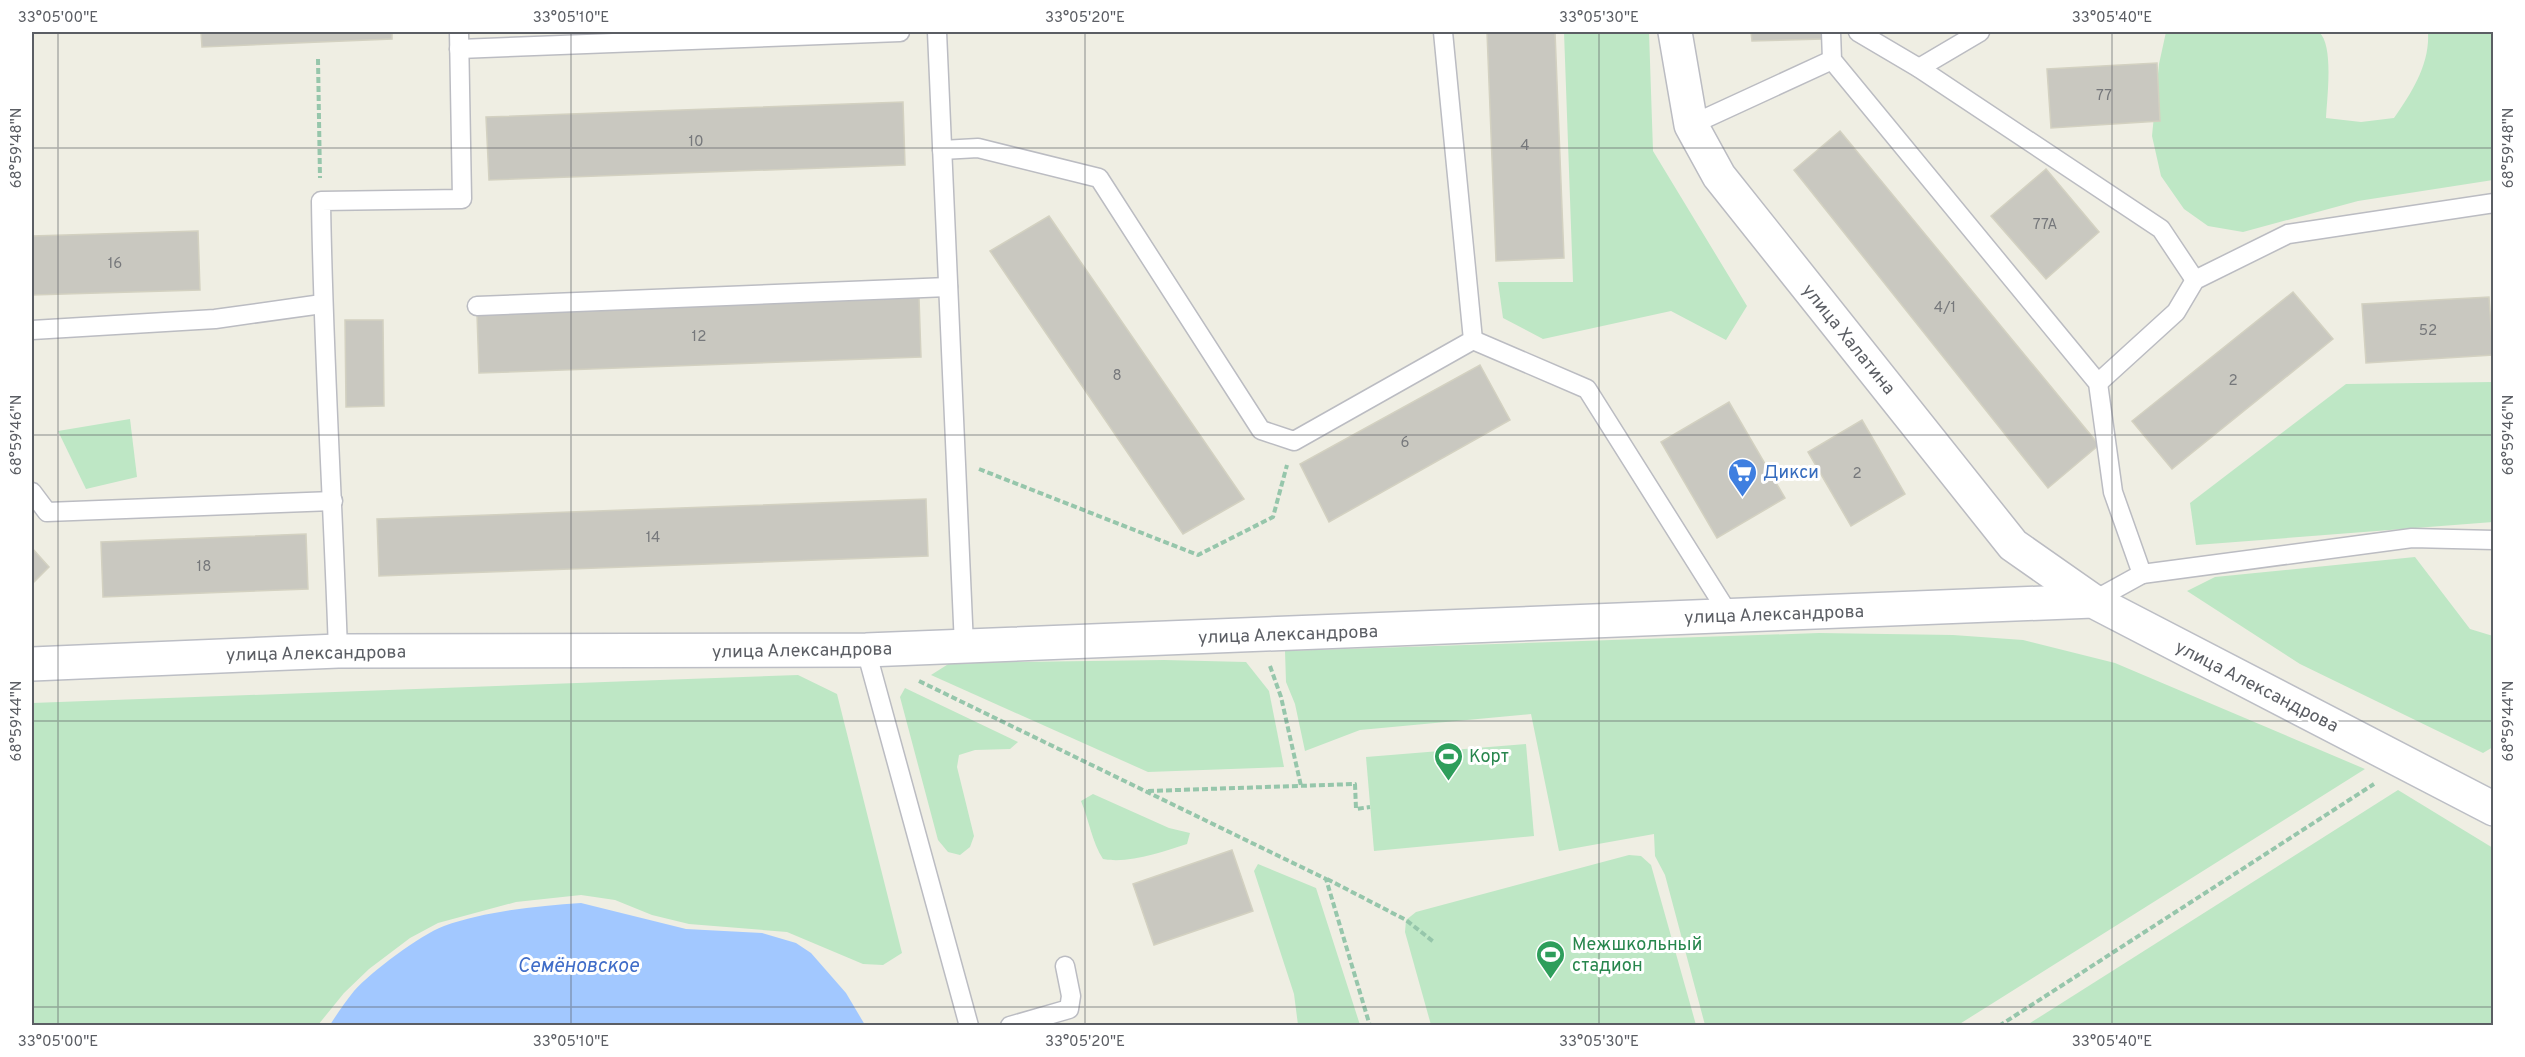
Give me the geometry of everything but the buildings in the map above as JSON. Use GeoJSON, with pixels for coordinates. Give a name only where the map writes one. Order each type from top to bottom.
{"type":"FeatureCollection","features":[{"type":"Feature","properties":{"kind":"street","name":"улица Халатина"},"geometry":{"type":"LineString","coordinates":[[1675,32],[1691,125],[1719,177],[2013,545],[2093,601]]}},
{"type":"Feature","properties":{"kind":"street","name":"улица Александрова"},"geometry":{"type":"LineString","coordinates":[[32,664],[338,651],[866,650],[2093,601],[2493,809]]}},
{"type":"Feature","properties":{"kind":"lane"},"geometry":{"type":"LineString","coordinates":[[338,651],[333,501],[322,304],[321,201],[462,199],[459,40],[900,32]]}},
{"type":"Feature","properties":{"kind":"lane"},"geometry":{"type":"LineString","coordinates":[[937,32],[964,646]]}},
{"type":"Feature","properties":{"kind":"lane"},"geometry":{"type":"LineString","coordinates":[[1443,32],[1473,340]]}},
{"type":"Feature","properties":{"kind":"lane"},"geometry":{"type":"LineString","coordinates":[[1832,32],[1832,60],[2098,383],[2113,492],[2142,574]]}},
{"type":"Feature","properties":{"kind":"lane"},"geometry":{"type":"LineString","coordinates":[[1858,32],[1919,68],[2161,229],[2194,280]]}},
{"type":"Feature","properties":{"kind":"lane"},"geometry":{"type":"LineString","coordinates":[[1919,68],[1980,32]]}},
{"type":"Feature","properties":{"kind":"lane"},"geometry":{"type":"LineString","coordinates":[[1691,125],[1832,60]]}},
{"type":"Feature","properties":{"kind":"lane"},"geometry":{"type":"LineString","coordinates":[[942,150],[978,148],[1099,178],[1261,430],[1294,441],[1473,340]]}},
{"type":"Feature","properties":{"kind":"lane"},"geometry":{"type":"LineString","coordinates":[[2098,383],[2176,312],[2194,280],[2288,234],[2493,203]]}},
{"type":"Feature","properties":{"kind":"lane"},"geometry":{"type":"LineString","coordinates":[[477,306],[948,287]]}},
{"type":"Feature","properties":{"kind":"lane"},"geometry":{"type":"LineString","coordinates":[[32,330],[215,319],[322,304]]}},
{"type":"Feature","properties":{"kind":"lane"},"geometry":{"type":"LineString","coordinates":[[1473,340],[1587,389],[1730,616]]}},
{"type":"Feature","properties":{"kind":"lane"},"geometry":{"type":"LineString","coordinates":[[32,492],[47,512],[333,501]]}},
{"type":"Feature","properties":{"kind":"lane"},"geometry":{"type":"LineString","coordinates":[[2093,601],[2142,574],[2412,538],[2493,540]]}},
{"type":"Feature","properties":{"kind":"lane"},"geometry":{"type":"LineString","coordinates":[[866,650],[969,1026]]}},
{"type":"Feature","properties":{"kind":"lane"},"geometry":{"type":"LineString","coordinates":[[1010,1026],[1069,1008],[1071,996],[1065,966]]}},
{"type":"Feature","properties":{"kind":"path"},"geometry":{"type":"LineString","coordinates":[[318,59],[321,201]]}},
{"type":"Feature","properties":{"kind":"path"},"geometry":{"type":"LineString","coordinates":[[956,460],[1198,555],[1273,517],[1294,441]]}},
{"type":"Feature","properties":{"kind":"path"},"geometry":{"type":"LineString","coordinates":[[1268,635],[1269,663],[1281,697],[1301,786]]}},
{"type":"Feature","properties":{"kind":"path"},"geometry":{"type":"LineString","coordinates":[[912,648],[913,678],[1326,879],[1406,920],[1435,943]]}},
{"type":"Feature","properties":{"kind":"path"},"geometry":{"type":"LineString","coordinates":[[1999,1026],[2375,783]]}},
{"type":"Feature","properties":{"kind":"path"},"geometry":{"type":"LineString","coordinates":[[1147,792],[1354,784],[1356,808],[1370,807]]}},
{"type":"Feature","properties":{"kind":"path"},"geometry":{"type":"LineString","coordinates":[[1326,879],[1370,1026]]}},
{"type":"Feature","properties":{"kind":"green space"},"geometry":{"type":"Polygon","coordinates":[[[1564,32],[1649,32],[1653,151],[1747,306],[1726,340],[1671,311],[1543,339],[1503,318],[1498,282],[1573,282],[1564,32]]]}},
{"type":"Feature","properties":{"kind":"green space"},"geometry":{"type":"Polygon","coordinates":[[[2166,32],[2319,32],[2327,48],[2328,59],[2326,118],[2361,122],[2394,118],[2413,88],[2423,66],[2428,32],[2493,32],[2493,180],[2358,201],[2243,232],[2208,226],[2184,209],[2161,176],[2152,136],[2159,64],[2166,32]]]}},
{"type":"Feature","properties":{"kind":"green space"},"geometry":{"type":"Polygon","coordinates":[[[2493,382],[2493,522],[2196,545],[2190,503],[2346,384],[2493,382]]]}},
{"type":"Feature","properties":{"kind":"green space"},"geometry":{"type":"Polygon","coordinates":[[[130,419],[137,477],[86,489],[58,431],[130,419]]]}},
{"type":"Feature","properties":{"kind":"green space"},"geometry":{"type":"Polygon","coordinates":[[[2415,557],[2470,629],[2493,636],[2493,747],[2483,753],[2300,664],[2187,591],[2215,577],[2415,557]]]}},
{"type":"Feature","properties":{"kind":"green space"},"geometry":{"type":"Polygon","coordinates":[[[1819,633],[1953,635],[2023,640],[2115,663],[2365,769],[1958,1025],[1705,1025],[1665,875],[1655,856],[1654,834],[1559,851],[1531,714],[1360,730],[1305,751],[1295,704],[1286,682],[1285,651],[1819,633]]]}},
{"type":"Feature","properties":{"kind":"green space"},"geometry":{"type":"Polygon","coordinates":[[[1164,660],[1246,662],[1269,691],[1284,767],[1148,772],[931,675],[950,663],[1164,660]]]}},
{"type":"Feature","properties":{"kind":"green space"},"geometry":{"type":"Polygon","coordinates":[[[798,675],[837,694],[902,953],[883,965],[863,964],[787,932],[689,924],[652,915],[615,900],[581,895],[516,902],[438,923],[410,938],[369,969],[344,993],[318,1025],[32,1025],[32,703],[798,675]]]}},
{"type":"Feature","properties":{"kind":"green space"},"geometry":{"type":"Polygon","coordinates":[[[905,688],[1018,742],[1010,749],[975,750],[959,755],[957,767],[974,836],[970,847],[960,855],[948,852],[938,840],[900,697],[905,688]]]}},
{"type":"Feature","properties":{"kind":"green space","name":"Корт"},"geometry":{"type":"Polygon","coordinates":[[[1526,744],[1534,836],[1374,851],[1366,757],[1526,744]]]}},
{"type":"Feature","properties":{"kind":"green space"},"geometry":{"type":"Polygon","coordinates":[[[2398,790],[2493,848],[2493,1025],[2027,1025],[2398,790]]]}},
{"type":"Feature","properties":{"kind":"green space"},"geometry":{"type":"Polygon","coordinates":[[[1093,794],[1169,828],[1190,833],[1187,844],[1134,859],[1103,859],[1081,801],[1093,794]]]}},
{"type":"Feature","properties":{"kind":"green space","name":"Межшкольный стадион"},"geometry":{"type":"Polygon","coordinates":[[[1629,855],[1641,856],[1651,865],[1696,1025],[1431,1025],[1405,932],[1406,920],[1416,912],[1629,855]]]}},
{"type":"Feature","properties":{"kind":"green space"},"geometry":{"type":"Polygon","coordinates":[[[1258,864],[1316,888],[1360,1025],[1298,1025],[1294,994],[1254,871],[1258,864]]]}},
{"type":"Feature","properties":{"kind":"water","name":"Семёновское"},"geometry":{"type":"Polygon","coordinates":[[[581,903],[686,929],[762,933],[796,943],[811,953],[846,993],[865,1025],[330,1025],[347,999],[372,974],[422,937],[444,926],[494,913],[581,903]]]}},
{"type":"Feature","properties":{"kind":"place","name":"Дикси"},"geometry":{"type":"Point","coordinates":[1742,498]}},
{"type":"Feature","properties":{"kind":"place","name":"Корт"},"geometry":{"type":"Point","coordinates":[1448,782]}},
{"type":"Feature","properties":{"kind":"place","name":"Межшкольный стадион"},"geometry":{"type":"Point","coordinates":[1551,980]}}]}
